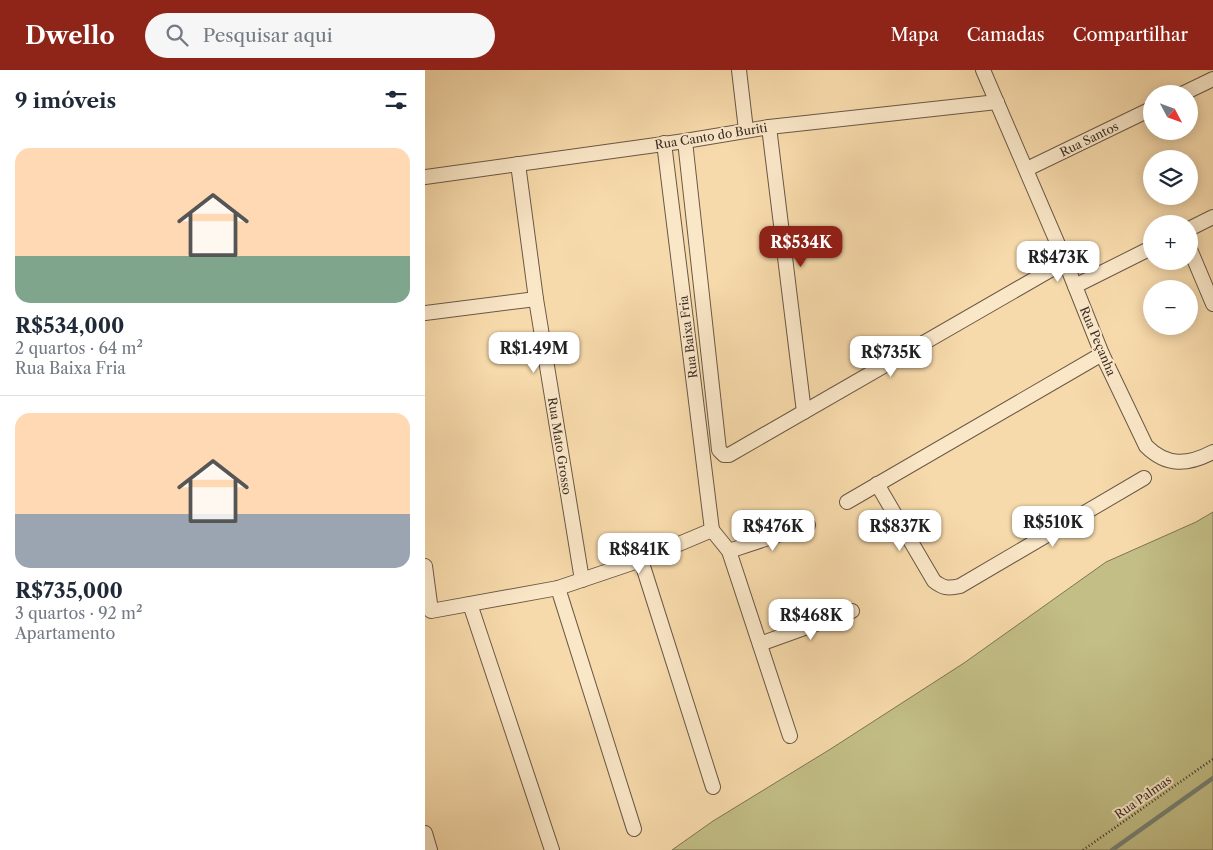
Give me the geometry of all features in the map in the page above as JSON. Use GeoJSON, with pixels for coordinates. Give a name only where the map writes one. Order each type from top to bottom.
{"type":"FeatureCollection","features":[{"type":"Feature","properties":{"kind":"street"},"geometry":{"type":"LineString","coordinates":[[739,70],[746,130]]}},
{"type":"Feature","properties":{"kind":"street","name":"Rua Peçanha"},"geometry":{"type":"LineString","coordinates":[[983,70],[1027,169],[1102,354],[1146,446],[1156,456],[1169,460],[1191,462],[1213,452]]}},
{"type":"Feature","properties":{"kind":"street"},"geometry":{"type":"LineString","coordinates":[[1198,86],[1213,79]]}},
{"type":"Feature","properties":{"kind":"street","name":"Rua Canto do Buriti"},"geometry":{"type":"LineString","coordinates":[[425,176],[685,141],[769,127],[997,102]]}},
{"type":"Feature","properties":{"kind":"street","name":"Rua Santos"},"geometry":{"type":"LineString","coordinates":[[1027,169],[1143,113]]}},
{"type":"Feature","properties":{"kind":"street"},"geometry":{"type":"LineString","coordinates":[[769,127],[804,412],[1052,269]]}},
{"type":"Feature","properties":{"kind":"street","name":"Rua Baixa Fria"},"geometry":{"type":"LineString","coordinates":[[685,141],[719,450],[723,455],[729,455],[804,412]]}},
{"type":"Feature","properties":{"kind":"street","name":"Rua Baixa Fria"},"geometry":{"type":"LineString","coordinates":[[664,143],[712,530]]}},
{"type":"Feature","properties":{"kind":"street","name":"Rua Mato Grosso"},"geometry":{"type":"LineString","coordinates":[[518,164],[537,299],[582,580]]}},
{"type":"Feature","properties":{"kind":"street"},"geometry":{"type":"LineString","coordinates":[[1198,224],[1213,217]]}},
{"type":"Feature","properties":{"kind":"street"},"geometry":{"type":"LineString","coordinates":[[1075,286],[1143,252]]}},
{"type":"Feature","properties":{"kind":"street"},"geometry":{"type":"LineString","coordinates":[[1198,268],[1213,304]]}},
{"type":"Feature","properties":{"kind":"street"},"geometry":{"type":"LineString","coordinates":[[425,313],[537,299]]}},
{"type":"Feature","properties":{"kind":"street"},"geometry":{"type":"LineString","coordinates":[[847,502],[1102,354]]}},
{"type":"Feature","properties":{"kind":"street"},"geometry":{"type":"LineString","coordinates":[[877,484],[934,581],[941,587],[949,589],[960,586],[1144,478]]}},
{"type":"Feature","properties":{"kind":"street"},"geometry":{"type":"LineString","coordinates":[[729,551],[809,525]]}},
{"type":"Feature","properties":{"kind":"street"},"geometry":{"type":"LineString","coordinates":[[425,566],[428,611],[558,588],[641,560],[712,530],[729,551],[790,736]]}},
{"type":"Feature","properties":{"kind":"street"},"geometry":{"type":"LineString","coordinates":[[641,560],[713,787]]}},
{"type":"Feature","properties":{"kind":"street"},"geometry":{"type":"LineString","coordinates":[[558,588],[634,828]]}},
{"type":"Feature","properties":{"kind":"street"},"geometry":{"type":"LineString","coordinates":[[469,604],[552,850]]}},
{"type":"Feature","properties":{"kind":"street"},"geometry":{"type":"LineString","coordinates":[[760,644],[853,611]]}},
{"type":"Feature","properties":{"kind":"street"},"geometry":{"type":"LineString","coordinates":[[425,833],[430,850]]}},
{"type":"Feature","properties":{"kind":"path","name":"Rua Palmas"},"geometry":{"type":"LineString","coordinates":[[1083,850],[1213,759]]}},
{"type":"Feature","properties":{"kind":"shaded area"},"geometry":{"type":"Polygon","coordinates":[[[1213,512],[1213,850],[672,850],[713,821],[829,750],[964,663],[1106,562],[1196,522],[1213,512]]]}},
{"type":"Feature","properties":{"kind":"waterway"},"geometry":{"type":"LineString","coordinates":[[1112,850],[1213,778]]}}]}
